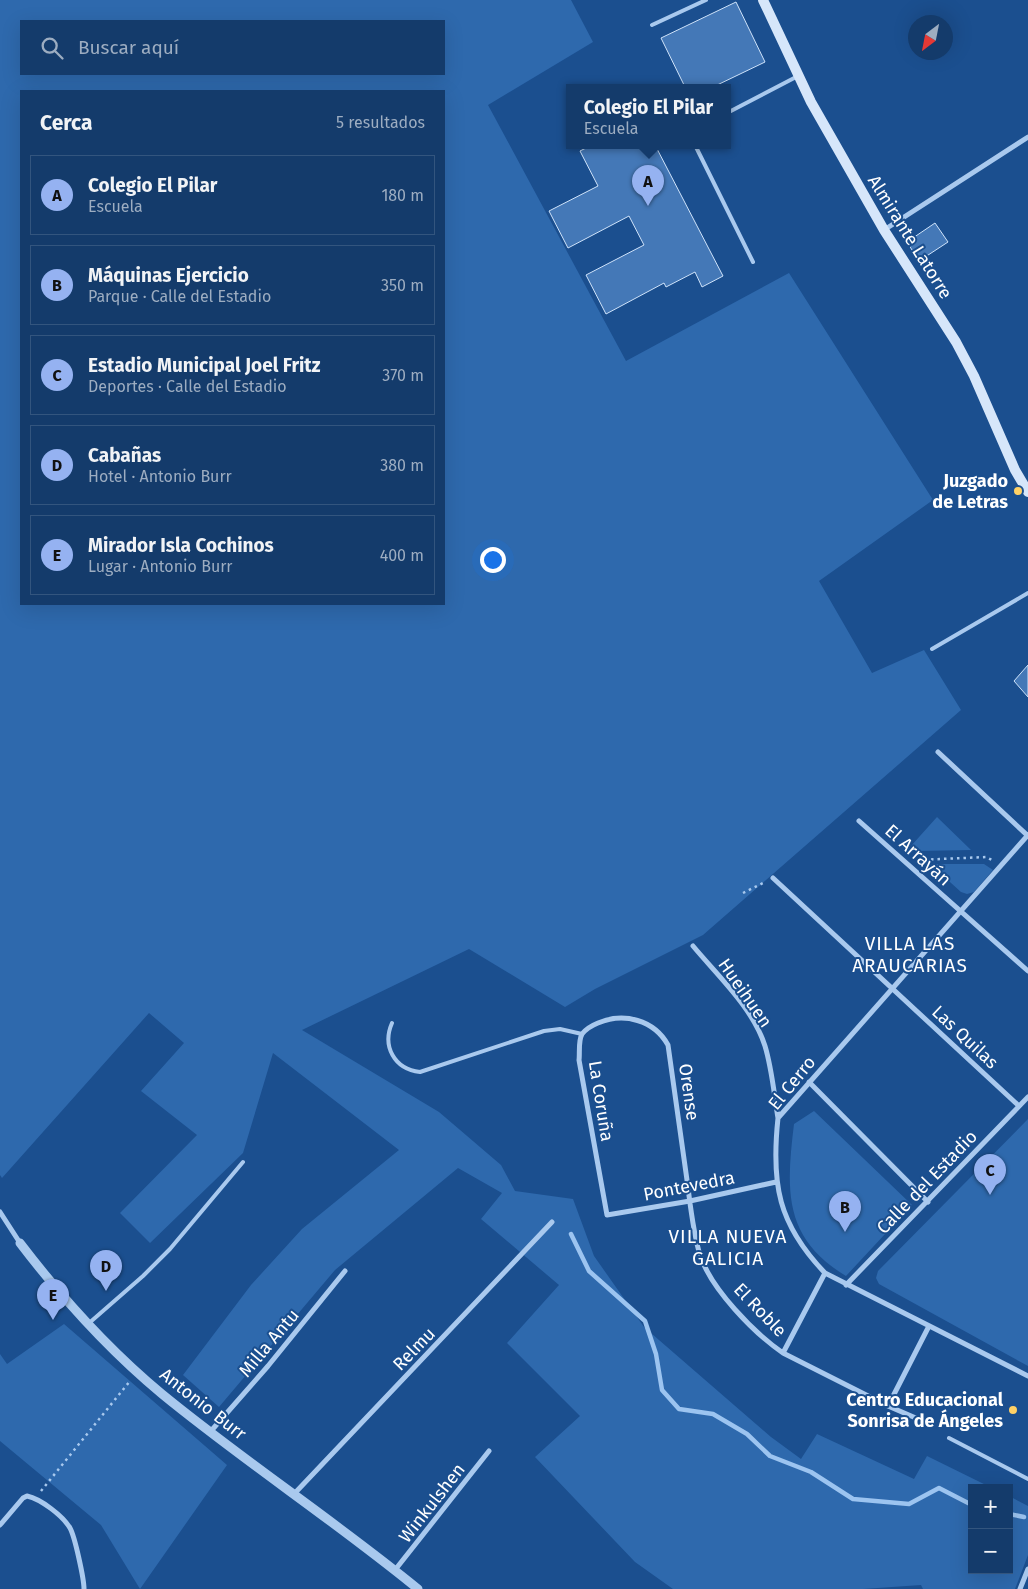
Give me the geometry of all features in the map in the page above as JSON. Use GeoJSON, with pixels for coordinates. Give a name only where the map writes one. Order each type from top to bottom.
{"type":"FeatureCollection","features":[{"type":"Feature","properties":{"kind":"main road","name":"Almirante Latorre"},"geometry":{"type":"LineString","coordinates":[[763,0],[811,102],[884,230],[956,342],[974,376],[1015,470],[1028,492]]}},
{"type":"Feature","properties":{"kind":"street"},"geometry":{"type":"LineString","coordinates":[[884,230],[1028,138]]}},
{"type":"Feature","properties":{"kind":"street"},"geometry":{"type":"LineString","coordinates":[[938,752],[1028,835]]}},
{"type":"Feature","properties":{"kind":"street","name":"El Arrayán"},"geometry":{"type":"LineString","coordinates":[[859,821],[1028,971]]}},
{"type":"Feature","properties":{"kind":"street","name":"El Cerro"},"geometry":{"type":"LineString","coordinates":[[1028,835],[778,1118],[774,1154],[776,1182],[785,1214],[800,1246],[825,1274],[1028,1376]]}},
{"type":"Feature","properties":{"kind":"street","name":"Las Quilas"},"geometry":{"type":"LineString","coordinates":[[773,878],[1019,1106]]}},
{"type":"Feature","properties":{"kind":"street","name":"Hueihuen"},"geometry":{"type":"LineString","coordinates":[[694,946],[734,994],[751,1019],[764,1045],[778,1118]]}},
{"type":"Feature","properties":{"kind":"street","name":"Orense"},"geometry":{"type":"LineString","coordinates":[[582,1034],[596,1024],[619,1017],[632,1018],[647,1025],[664,1038],[668,1045],[690,1201]]}},
{"type":"Feature","properties":{"kind":"street","name":"La Coruña"},"geometry":{"type":"LineString","coordinates":[[582,1034],[579,1060],[607,1215]]}},
{"type":"Feature","properties":{"kind":"street"},"geometry":{"type":"LineString","coordinates":[[809,1082],[928,1202]]}},
{"type":"Feature","properties":{"kind":"street","name":"Calle del Estadio"},"geometry":{"type":"LineString","coordinates":[[846,1285],[1028,1097]]}},
{"type":"Feature","properties":{"kind":"street","name":"Pontevedra"},"geometry":{"type":"LineString","coordinates":[[607,1215],[690,1201],[776,1182]]}},
{"type":"Feature","properties":{"kind":"street","name":"El Roble"},"geometry":{"type":"LineString","coordinates":[[690,1201],[701,1256],[708,1270],[736,1309],[769,1343],[783,1353],[888,1406],[932,1425]]}},
{"type":"Feature","properties":{"kind":"street","name":"Antonio Burr"},"geometry":{"type":"LineString","coordinates":[[0,1212],[20,1243],[52,1285],[88,1324],[162,1393],[418,1589]]}},
{"type":"Feature","properties":{"kind":"street","name":"Relmu"},"geometry":{"type":"LineString","coordinates":[[294,1494],[552,1222]]}},
{"type":"Feature","properties":{"kind":"street","name":"Milla Antu"},"geometry":{"type":"LineString","coordinates":[[211,1431],[274,1360],[344,1271]]}},
{"type":"Feature","properties":{"kind":"street","name":"El Roble"},"geometry":{"type":"LineString","coordinates":[[783,1353],[825,1274]]}},
{"type":"Feature","properties":{"kind":"street"},"geometry":{"type":"LineString","coordinates":[[888,1406],[929,1326]]}},
{"type":"Feature","properties":{"kind":"street","name":"Winkulshen"},"geometry":{"type":"LineString","coordinates":[[395,1570],[489,1451]]}},
{"type":"Feature","properties":{"kind":"street"},"geometry":{"type":"LineString","coordinates":[[0,1525],[23,1498],[27,1496],[35,1498],[62,1519],[70,1529],[84,1589]]}},
{"type":"Feature","properties":{"kind":"street"},"geometry":{"type":"LineString","coordinates":[[1020,1589],[1028,1569]]}},
{"type":"Feature","properties":{"kind":"lane"},"geometry":{"type":"LineString","coordinates":[[652,25],[706,0]]}},
{"type":"Feature","properties":{"kind":"lane"},"geometry":{"type":"LineString","coordinates":[[731,111],[799,75]]}},
{"type":"Feature","properties":{"kind":"lane"},"geometry":{"type":"LineString","coordinates":[[697,149],[753,262]]}},
{"type":"Feature","properties":{"kind":"lane"},"geometry":{"type":"LineString","coordinates":[[932,649],[1028,593]]}},
{"type":"Feature","properties":{"kind":"lane"},"geometry":{"type":"LineString","coordinates":[[392,1023],[387,1038],[391,1053],[400,1065],[420,1072],[552,1029],[568,1029],[582,1034]]}},
{"type":"Feature","properties":{"kind":"lane"},"geometry":{"type":"LineString","coordinates":[[88,1324],[143,1276],[170,1249],[243,1162]]}},
{"type":"Feature","properties":{"kind":"lane"},"geometry":{"type":"LineString","coordinates":[[950,1438],[1028,1478]]}},
{"type":"Feature","properties":{"kind":"path"},"geometry":{"type":"LineString","coordinates":[[904,861],[986,857],[1001,864]]}},
{"type":"Feature","properties":{"kind":"path"},"geometry":{"type":"LineString","coordinates":[[743,893],[773,878]]}},
{"type":"Feature","properties":{"kind":"path"},"geometry":{"type":"LineString","coordinates":[[35,1498],[138,1371]]}},
{"type":"Feature","properties":{"kind":"shaded area"},"geometry":{"type":"Polygon","coordinates":[[[0,0],[571,0],[593,42],[488,105],[626,361],[789,273],[933,500],[819,581],[872,673],[924,650],[961,710],[703,935],[595,989],[565,1007],[469,949],[302,1030],[439,1112],[501,1165],[515,1191],[573,1199],[594,1256],[644,1327],[771,1437],[801,1459],[817,1434],[914,1479],[927,1456],[984,1484],[968,1484],[968,1574],[1013,1574],[1013,1498],[1028,1506],[1028,1555],[1015,1589],[923,1589],[921,1585],[863,1589],[673,1589],[635,1562],[535,1457],[580,1416],[507,1343],[559,1285],[481,1219],[502,1193],[458,1168],[335,1270],[219,1407],[183,1375],[251,1285],[302,1229],[399,1150],[273,1053],[243,1153],[150,1243],[120,1213],[197,1135],[141,1091],[184,1043],[149,1013],[2,1178],[0,1175],[0,0]]]}},
{"type":"Feature","properties":{"kind":"shaded area"},"geometry":{"type":"Polygon","coordinates":[[[937,817],[971,850],[916,851],[911,846],[937,817]]]}},
{"type":"Feature","properties":{"kind":"shaded area"},"geometry":{"type":"Polygon","coordinates":[[[930,864],[984,864],[993,870],[974,892],[967,894],[961,892],[930,864]]]}},
{"type":"Feature","properties":{"kind":"shaded area"},"geometry":{"type":"Polygon","coordinates":[[[814,1111],[912,1205],[846,1276],[825,1261],[810,1245],[800,1229],[793,1210],[790,1191],[790,1170],[794,1124],[814,1111]]]}},
{"type":"Feature","properties":{"kind":"shaded area"},"geometry":{"type":"Polygon","coordinates":[[[1028,1119],[1028,1366],[879,1284],[876,1278],[878,1271],[1028,1119]]]}},
{"type":"Feature","properties":{"kind":"shaded area"},"geometry":{"type":"Polygon","coordinates":[[[64,1324],[227,1465],[140,1589],[101,1525],[0,1441],[0,1354],[7,1364],[64,1324]]]}},
{"type":"Feature","properties":{"kind":"building"},"geometry":{"type":"Polygon","coordinates":[[[736,2],[765,62],[719,84],[684,84],[661,38],[736,2]]]}},
{"type":"Feature","properties":{"kind":"building"},"geometry":{"type":"Polygon","coordinates":[[[584,149],[657,149],[723,276],[702,287],[695,272],[666,287],[664,283],[606,314],[586,275],[644,245],[629,216],[568,248],[549,211],[598,186],[580,151],[584,149]]]}},
{"type":"Feature","properties":{"kind":"building"},"geometry":{"type":"Polygon","coordinates":[[[935,223],[948,242],[919,261],[907,242],[935,223]]]}},
{"type":"Feature","properties":{"kind":"building"},"geometry":{"type":"Polygon","coordinates":[[[1028,665],[1028,697],[1014,681],[1028,665]]]}},
{"type":"Feature","properties":{"kind":"waterway"},"geometry":{"type":"LineString","coordinates":[[571,1234],[589,1271],[645,1321],[656,1354],[662,1390],[679,1409],[713,1414],[747,1434],[770,1456],[811,1472],[853,1499],[909,1504],[939,1488],[968,1503]]}},
{"type":"Feature","properties":{"kind":"waterway"},"geometry":{"type":"LineString","coordinates":[[1013,1515],[1024,1517]]}},
{"type":"Feature","properties":{"kind":"place","name":"Colegio El Pilar"},"geometry":{"type":"Point","coordinates":[648,206]}},
{"type":"Feature","properties":{"kind":"place","name":"Juzgado de Letras"},"geometry":{"type":"Point","coordinates":[1018,491]}},
{"type":"Feature","properties":{"kind":"place","name":"Estadio Municipal Joel Fritz"},"geometry":{"type":"Point","coordinates":[990,1195]}},
{"type":"Feature","properties":{"kind":"place","name":"Máquinas Ejercicio"},"geometry":{"type":"Point","coordinates":[845,1232]}},
{"type":"Feature","properties":{"kind":"place","name":"Cabañas"},"geometry":{"type":"Point","coordinates":[106,1291]}},
{"type":"Feature","properties":{"kind":"place","name":"Mirador Isla Cochinos"},"geometry":{"type":"Point","coordinates":[53,1320]}},
{"type":"Feature","properties":{"kind":"place","name":"Centro Educacional Sonrisa de Ángeles"},"geometry":{"type":"Point","coordinates":[1013,1410]}},
{"type":"Feature","properties":{"kind":"district","name":"VILLA LAS ARAUCARIAS"},"geometry":{"type":"Point","coordinates":[910,954]}},
{"type":"Feature","properties":{"kind":"district","name":"VILLA NUEVA GALICIA"},"geometry":{"type":"Point","coordinates":[728,1247]}}]}
